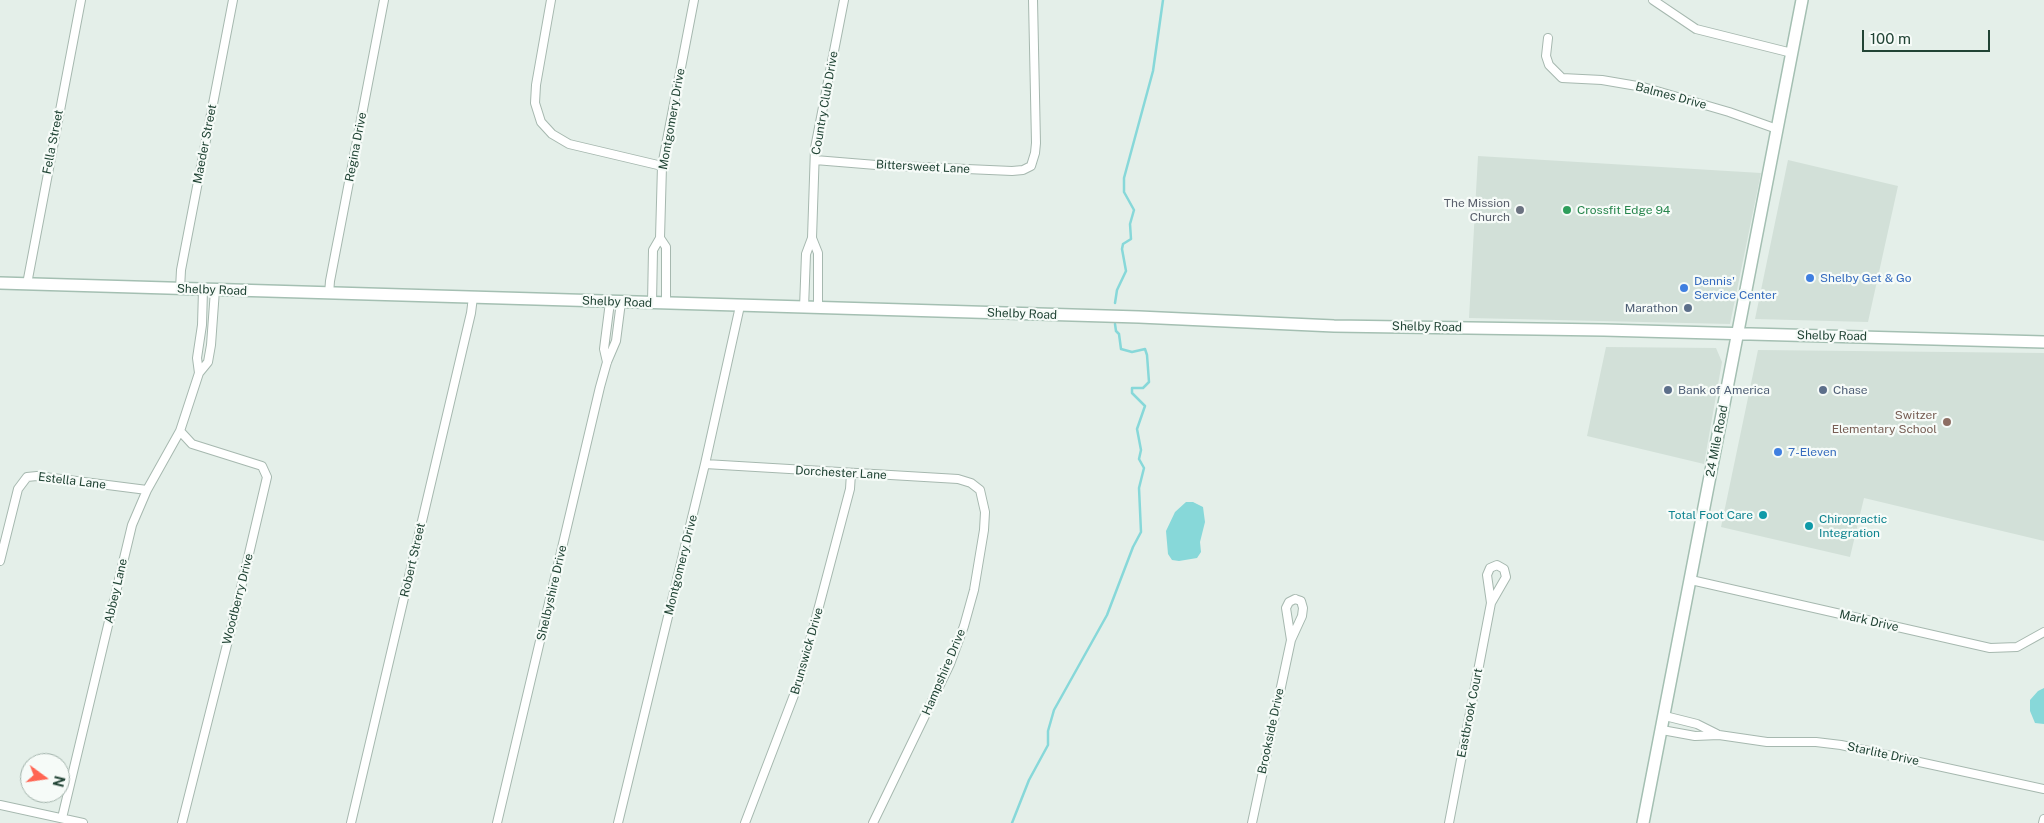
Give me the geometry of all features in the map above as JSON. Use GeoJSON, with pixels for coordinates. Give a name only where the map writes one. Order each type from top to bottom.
{"type":"FeatureCollection","features":[{"type":"Feature","properties":{"kind":"street","name":"Fella Street"},"geometry":{"type":"LineString","coordinates":[[27,284],[80,0]]}},
{"type":"Feature","properties":{"kind":"street","name":"Maeder Street"},"geometry":{"type":"LineString","coordinates":[[180,289],[181,270],[233,0]]}},
{"type":"Feature","properties":{"kind":"street","name":"Regina Drive"},"geometry":{"type":"LineString","coordinates":[[329,294],[384,0]]}},
{"type":"Feature","properties":{"kind":"street"},"geometry":{"type":"LineString","coordinates":[[551,0],[536,84],[535,103],[541,122],[552,134],[569,144],[662,166]]}},
{"type":"Feature","properties":{"kind":"street","name":"Montgomery Drive"},"geometry":{"type":"LineString","coordinates":[[652,303],[653,250],[660,238],[662,166],[694,0]]}},
{"type":"Feature","properties":{"kind":"street","name":"Country Club Drive"},"geometry":{"type":"LineString","coordinates":[[804,308],[806,254],[812,238],[818,128],[844,0]]}},
{"type":"Feature","properties":{"kind":"street","name":"Bittersweet Lane"},"geometry":{"type":"LineString","coordinates":[[815,160],[876,166],[1012,171],[1023,170],[1031,166],[1036,143],[1033,0]]}},
{"type":"Feature","properties":{"kind":"street"},"geometry":{"type":"LineString","coordinates":[[1653,0],[1696,29],[1792,53]]}},
{"type":"Feature","properties":{"kind":"street","name":"24 Mile Road"},"geometry":{"type":"LineString","coordinates":[[1643,823],[1802,0]]}},
{"type":"Feature","properties":{"kind":"street","name":"Balmes Drive"},"geometry":{"type":"LineString","coordinates":[[1548,38],[1546,56],[1549,65],[1553,72],[1562,78],[1602,80],[1643,87],[1729,112],[1777,129]]}},
{"type":"Feature","properties":{"kind":"street","name":"Montgomery Drive"},"geometry":{"type":"LineString","coordinates":[[660,238],[666,247],[666,304]]}},
{"type":"Feature","properties":{"kind":"street","name":"Country Club Drive"},"geometry":{"type":"LineString","coordinates":[[812,238],[818,253],[818,308]]}},
{"type":"Feature","properties":{"kind":"street","name":"Shelby Road"},"geometry":{"type":"LineString","coordinates":[[0,283],[1334,326],[1594,330],[2044,342]]}},
{"type":"Feature","properties":{"kind":"street","name":"Abbey Lane"},"geometry":{"type":"LineString","coordinates":[[199,373],[197,358],[209,290]]}},
{"type":"Feature","properties":{"kind":"street","name":"Abbey Lane"},"geometry":{"type":"LineString","coordinates":[[62,818],[126,549],[138,510],[180,430],[199,373],[208,362],[211,345],[209,290]]}},
{"type":"Feature","properties":{"kind":"street","name":"Robert Street"},"geometry":{"type":"LineString","coordinates":[[350,823],[471,314],[473,297]]}},
{"type":"Feature","properties":{"kind":"street","name":"Shelbyshire Drive"},"geometry":{"type":"LineString","coordinates":[[497,823],[607,362],[604,349],[616,302]]}},
{"type":"Feature","properties":{"kind":"street","name":"Montgomery Drive"},"geometry":{"type":"LineString","coordinates":[[618,823],[705,464],[740,306]]}},
{"type":"Feature","properties":{"kind":"street","name":"Woodberry Drive"},"geometry":{"type":"LineString","coordinates":[[180,430],[192,444],[255,462],[262,466],[267,473],[236,609],[182,823]]}},
{"type":"Feature","properties":{"kind":"street","name":"Dorchester Lane"},"geometry":{"type":"LineString","coordinates":[[705,464],[958,479],[975,485]]}},
{"type":"Feature","properties":{"kind":"street","name":"Brunswick Drive"},"geometry":{"type":"LineString","coordinates":[[745,823],[799,682],[850,489],[851,474]]}},
{"type":"Feature","properties":{"kind":"street","name":"Estella Lane"},"geometry":{"type":"LineString","coordinates":[[0,561],[18,489],[26,477],[37,476],[147,490]]}},
{"type":"Feature","properties":{"kind":"street","name":"Hampshire Drive"},"geometry":{"type":"LineString","coordinates":[[873,823],[950,664],[964,626],[974,590],[984,530],[984,498],[975,485]]}},
{"type":"Feature","properties":{"kind":"street","name":"Mark Drive"},"geometry":{"type":"LineString","coordinates":[[1690,580],[1990,648],[2017,647],[2044,632]]}},
{"type":"Feature","properties":{"kind":"street","name":"Eastbrook Court"},"geometry":{"type":"LineString","coordinates":[[1448,823],[1491,603]]}},
{"type":"Feature","properties":{"kind":"street","name":"Brookside Drive"},"geometry":{"type":"LineString","coordinates":[[1252,823],[1291,640]]}},
{"type":"Feature","properties":{"kind":"street","name":"Starlite Drive"},"geometry":{"type":"LineString","coordinates":[[1665,716],[1697,724],[1719,735]]}},
{"type":"Feature","properties":{"kind":"street","name":"Starlite Drive"},"geometry":{"type":"LineString","coordinates":[[1662,730],[1695,736],[1719,735],[1767,742],[1816,742],[1841,745],[2044,789]]}},
{"type":"Feature","properties":{"kind":"street"},"geometry":{"type":"LineString","coordinates":[[0,805],[83,823]]}},
{"type":"Feature","properties":{"kind":"street"},"geometry":{"type":"LineString","coordinates":[[2043,823],[2044,819]]}},
{"type":"Feature","properties":{"kind":"shaded area"},"geometry":{"type":"Polygon","coordinates":[[[1478,156],[1761,173],[1730,324],[1469,318],[1478,156]]]}},
{"type":"Feature","properties":{"kind":"shaded area"},"geometry":{"type":"Polygon","coordinates":[[[1788,160],[1898,186],[1868,322],[1755,319],[1788,160]]]}},
{"type":"Feature","properties":{"kind":"shaded area"},"geometry":{"type":"Polygon","coordinates":[[[1606,347],[1716,348],[1722,362],[1704,464],[1587,436],[1606,347]]]}},
{"type":"Feature","properties":{"kind":"shaded area"},"geometry":{"type":"Polygon","coordinates":[[[1758,350],[2044,353],[2044,541],[1864,498],[1850,557],[1721,527],[1758,350]]]}},
{"type":"Feature","properties":{"kind":"water"},"geometry":{"type":"Polygon","coordinates":[[[1186,502],[1193,502],[1203,507],[1205,522],[1200,542],[1201,552],[1197,558],[1179,561],[1172,560],[1168,554],[1166,531],[1175,512],[1186,502]]]}},
{"type":"Feature","properties":{"kind":"water"},"geometry":{"type":"Polygon","coordinates":[[[2044,688],[2044,724],[2035,723],[2030,711],[2030,700],[2038,691],[2044,688]]]}},
{"type":"Feature","properties":{"kind":"waterway"},"geometry":{"type":"LineString","coordinates":[[1115,303],[1117,290],[1126,271],[1122,249],[1123,244],[1131,239],[1130,224],[1134,210],[1124,192],[1124,178],[1153,71],[1163,0]]}},
{"type":"Feature","properties":{"kind":"waterway"},"geometry":{"type":"LineString","coordinates":[[1012,823],[1029,780],[1048,745],[1048,731],[1054,710],[1107,615],[1133,547],[1141,532],[1139,488],[1144,468],[1139,459],[1141,450],[1137,429],[1145,406],[1132,393],[1132,388],[1143,388],[1149,382],[1147,355],[1145,349],[1132,352],[1121,349],[1119,334],[1116,331],[1115,324]]}},
{"type":"Feature","properties":{"kind":"place","name":"The Mission Church"},"geometry":{"type":"Point","coordinates":[1520,210]}},
{"type":"Feature","properties":{"kind":"place","name":"Crossfit Edge 94"},"geometry":{"type":"Point","coordinates":[1567,210]}},
{"type":"Feature","properties":{"kind":"place","name":"Shelby Get & Go"},"geometry":{"type":"Point","coordinates":[1810,278]}},
{"type":"Feature","properties":{"kind":"place","name":"Dennis' Service Center"},"geometry":{"type":"Point","coordinates":[1684,288]}},
{"type":"Feature","properties":{"kind":"place","name":"Marathon"},"geometry":{"type":"Point","coordinates":[1688,308]}},
{"type":"Feature","properties":{"kind":"place","name":"Bank of America"},"geometry":{"type":"Point","coordinates":[1668,390]}},
{"type":"Feature","properties":{"kind":"place","name":"Chase"},"geometry":{"type":"Point","coordinates":[1823,390]}},
{"type":"Feature","properties":{"kind":"place","name":"Switzer Elementary School"},"geometry":{"type":"Point","coordinates":[1947,422]}},
{"type":"Feature","properties":{"kind":"place","name":"7-Eleven"},"geometry":{"type":"Point","coordinates":[1778,452]}},
{"type":"Feature","properties":{"kind":"place","name":"Total Foot Care"},"geometry":{"type":"Point","coordinates":[1763,515]}},
{"type":"Feature","properties":{"kind":"place","name":"Chiropractic Integration"},"geometry":{"type":"Point","coordinates":[1809,526]}}]}
